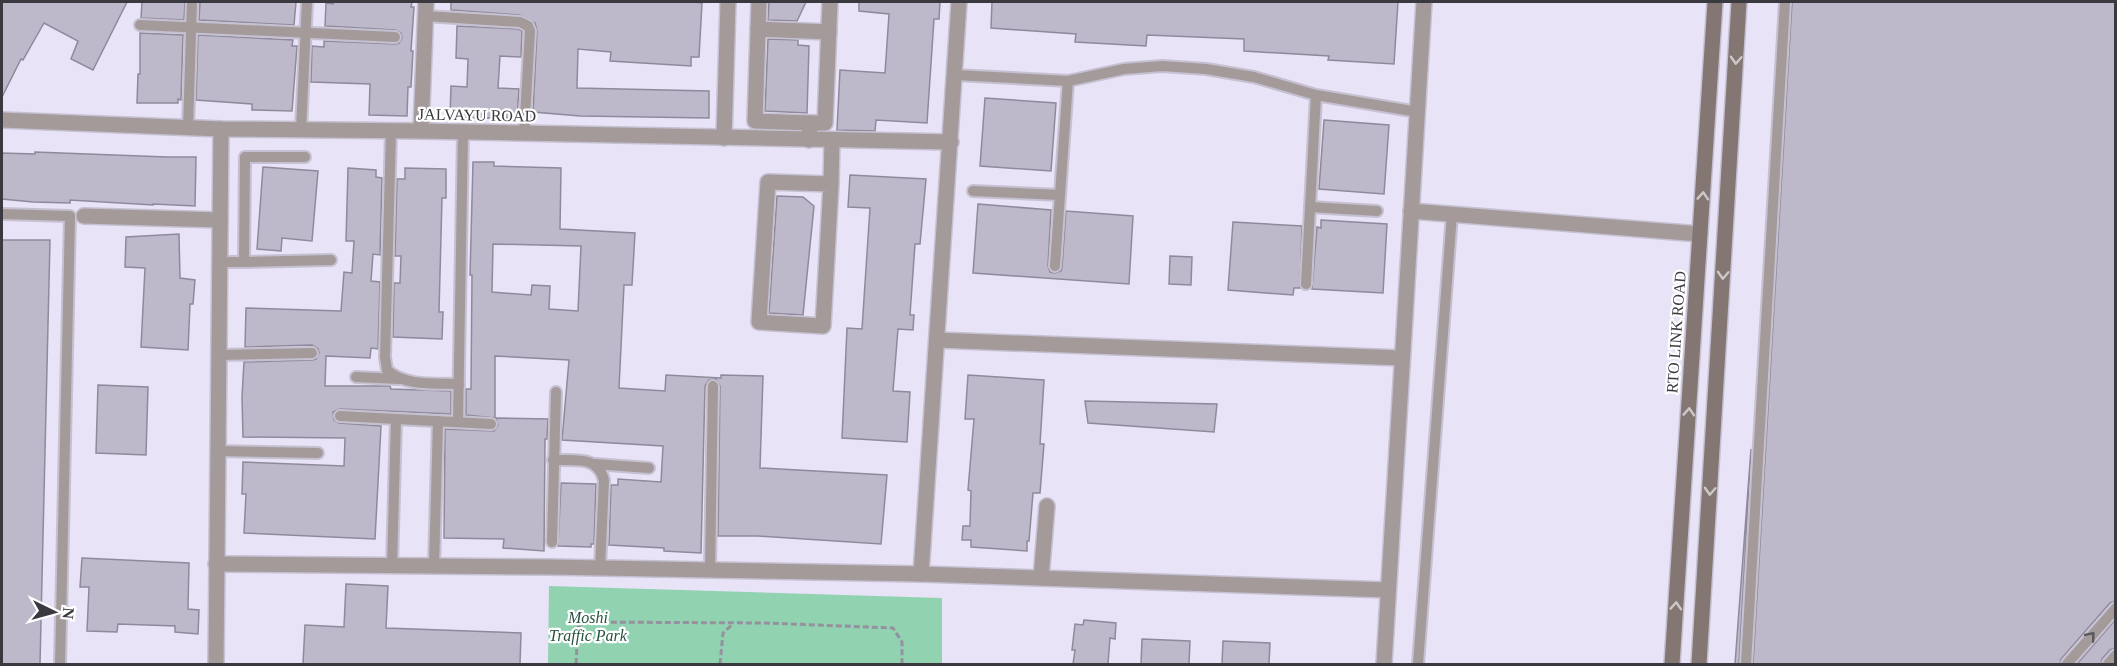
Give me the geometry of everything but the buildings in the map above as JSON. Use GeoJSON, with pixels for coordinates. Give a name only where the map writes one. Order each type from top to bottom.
{"type":"FeatureCollection","features":[{"type":"Feature","properties":{"kind":"main road","name":"RTO LINK ROAD"},"geometry":{"type":"LineString","coordinates":[[1672,664],[1715,2]]}},
{"type":"Feature","properties":{"kind":"main road"},"geometry":{"type":"LineString","coordinates":[[1699,664],[1739,2]]}},
{"type":"Feature","properties":{"kind":"street"},"geometry":{"type":"LineString","coordinates":[[724,138],[728,2]]}},
{"type":"Feature","properties":{"kind":"street"},"geometry":{"type":"LineString","coordinates":[[759,2],[755,121],[810,123],[825,123],[830,2]]}},
{"type":"Feature","properties":{"kind":"street"},"geometry":{"type":"LineString","coordinates":[[921,574],[959,2]]}},
{"type":"Feature","properties":{"kind":"street"},"geometry":{"type":"LineString","coordinates":[[1384,664],[1424,2]]}},
{"type":"Feature","properties":{"kind":"street"},"geometry":{"type":"LineString","coordinates":[[421,131],[426,9]]}},
{"type":"Feature","properties":{"kind":"street"},"geometry":{"type":"LineString","coordinates":[[758,29],[829,32]]}},
{"type":"Feature","properties":{"kind":"street","name":"JALVAYU ROAD"},"geometry":{"type":"LineString","coordinates":[[2,120],[221,129],[951,142]]}},
{"type":"Feature","properties":{"kind":"street"},"geometry":{"type":"LineString","coordinates":[[809,140],[810,123]]}},
{"type":"Feature","properties":{"kind":"street"},"geometry":{"type":"LineString","coordinates":[[216,664],[221,129]]}},
{"type":"Feature","properties":{"kind":"street"},"geometry":{"type":"LineString","coordinates":[[831,140],[831,184],[822,326],[759,322],[768,182],[831,184]]}},
{"type":"Feature","properties":{"kind":"street"},"geometry":{"type":"LineString","coordinates":[[1412,211],[1700,234]]}},
{"type":"Feature","properties":{"kind":"street"},"geometry":{"type":"LineString","coordinates":[[84,216],[220,220]]}},
{"type":"Feature","properties":{"kind":"street"},"geometry":{"type":"LineString","coordinates":[[938,340],[1402,358]]}},
{"type":"Feature","properties":{"kind":"street"},"geometry":{"type":"LineString","coordinates":[[1041,578],[1047,506]]}},
{"type":"Feature","properties":{"kind":"street"},"geometry":{"type":"LineString","coordinates":[[216,564],[921,574],[1388,590]]}},
{"type":"Feature","properties":{"kind":"lane"},"geometry":{"type":"LineString","coordinates":[[188,128],[192,2]]}},
{"type":"Feature","properties":{"kind":"lane"},"geometry":{"type":"LineString","coordinates":[[301,130],[307,2]]}},
{"type":"Feature","properties":{"kind":"lane"},"geometry":{"type":"LineString","coordinates":[[1746,664],[1785,2]]}},
{"type":"Feature","properties":{"kind":"lane"},"geometry":{"type":"LineString","coordinates":[[426,9],[520,22],[528,26],[530,31],[524,134]]}},
{"type":"Feature","properties":{"kind":"lane"},"geometry":{"type":"LineString","coordinates":[[140,25],[395,37]]}},
{"type":"Feature","properties":{"kind":"lane"},"geometry":{"type":"LineString","coordinates":[[955,75],[1068,81],[1124,69],[1162,66],[1206,69],[1254,77],[1316,95],[1418,112]]}},
{"type":"Feature","properties":{"kind":"lane"},"geometry":{"type":"LineString","coordinates":[[1055,266],[1068,81]]}},
{"type":"Feature","properties":{"kind":"lane"},"geometry":{"type":"LineString","coordinates":[[1306,285],[1316,95]]}},
{"type":"Feature","properties":{"kind":"lane"},"geometry":{"type":"LineString","coordinates":[[391,131],[385,357],[387,370],[399,379]]}},
{"type":"Feature","properties":{"kind":"lane"},"geometry":{"type":"LineString","coordinates":[[458,422],[463,132]]}},
{"type":"Feature","properties":{"kind":"lane"},"geometry":{"type":"LineString","coordinates":[[244,262],[244,157],[305,158]]}},
{"type":"Feature","properties":{"kind":"lane"},"geometry":{"type":"LineString","coordinates":[[973,191],[1060,195]]}},
{"type":"Feature","properties":{"kind":"lane"},"geometry":{"type":"LineString","coordinates":[[1310,207],[1377,212]]}},
{"type":"Feature","properties":{"kind":"lane"},"geometry":{"type":"LineString","coordinates":[[2,214],[70,216],[60,664]]}},
{"type":"Feature","properties":{"kind":"lane"},"geometry":{"type":"LineString","coordinates":[[1418,664],[1452,214]]}},
{"type":"Feature","properties":{"kind":"lane"},"geometry":{"type":"LineString","coordinates":[[220,262],[332,260]]}},
{"type":"Feature","properties":{"kind":"lane"},"geometry":{"type":"LineString","coordinates":[[218,355],[312,353]]}},
{"type":"Feature","properties":{"kind":"lane"},"geometry":{"type":"LineString","coordinates":[[356,377],[459,384]]}},
{"type":"Feature","properties":{"kind":"lane"},"geometry":{"type":"LineString","coordinates":[[710,570],[713,386]]}},
{"type":"Feature","properties":{"kind":"lane"},"geometry":{"type":"LineString","coordinates":[[552,542],[556,392]]}},
{"type":"Feature","properties":{"kind":"lane"},"geometry":{"type":"LineString","coordinates":[[340,416],[491,424]]}},
{"type":"Feature","properties":{"kind":"lane"},"geometry":{"type":"LineString","coordinates":[[392,566],[396,418]]}},
{"type":"Feature","properties":{"kind":"lane"},"geometry":{"type":"LineString","coordinates":[[434,566],[438,421]]}},
{"type":"Feature","properties":{"kind":"lane"},"geometry":{"type":"LineString","coordinates":[[217,451],[318,453]]}},
{"type":"Feature","properties":{"kind":"lane"},"geometry":{"type":"LineString","coordinates":[[553,460],[649,468]]}},
{"type":"Feature","properties":{"kind":"lane"},"geometry":{"type":"LineString","coordinates":[[594,464],[601,470],[604,480],[600,568]]}},
{"type":"Feature","properties":{"kind":"lane"},"geometry":{"type":"LineString","coordinates":[[2067,664],[2115,608]]}},
{"type":"Feature","properties":{"kind":"lane"},"geometry":{"type":"LineString","coordinates":[[2108,664],[2115,655]]}},
{"type":"Feature","properties":{"kind":"path"},"geometry":{"type":"LineString","coordinates":[[576,664],[578,627],[583,622],[734,623],[893,628],[902,642],[902,664]]}},
{"type":"Feature","properties":{"kind":"path"},"geometry":{"type":"LineString","coordinates":[[720,664],[723,633],[734,623]]}},
{"type":"Feature","properties":{"kind":"green space","name":"Moshi Traffic Park"},"geometry":{"type":"Polygon","coordinates":[[[549,586],[942,598],[942,664],[548,664],[549,586]]]}}]}
